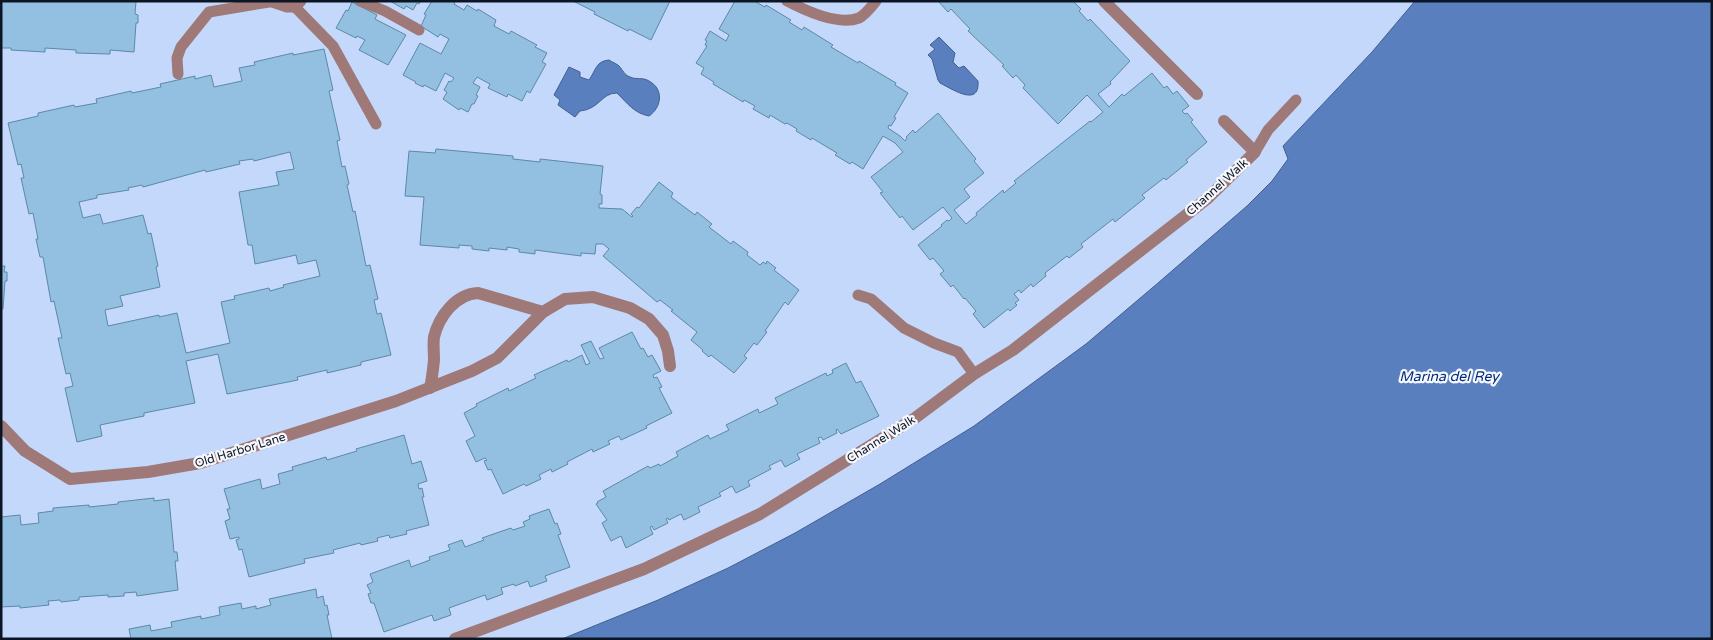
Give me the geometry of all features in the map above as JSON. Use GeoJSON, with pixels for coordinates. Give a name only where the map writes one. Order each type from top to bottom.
{"type":"FeatureCollection","features":[{"type":"Feature","properties":{"kind":"street"},"geometry":{"type":"LineString","coordinates":[[1104,1],[1197,94]]}},
{"type":"Feature","properties":{"kind":"street"},"geometry":{"type":"LineString","coordinates":[[1224,121],[1255,152]]}},
{"type":"Feature","properties":{"kind":"street","name":"Channel Walk"},"geometry":{"type":"LineString","coordinates":[[455,639],[644,570],[760,514],[915,418],[974,374],[1013,350],[1208,198],[1255,152]]}},
{"type":"Feature","properties":{"kind":"street"},"geometry":{"type":"LineString","coordinates":[[430,388],[433,371],[434,336],[442,319],[457,299],[468,294],[478,293],[543,312]]}},
{"type":"Feature","properties":{"kind":"street","name":"Old Harbor Lane"},"geometry":{"type":"LineString","coordinates":[[1,426],[25,451],[70,479],[148,472],[200,463],[396,401],[472,371],[497,358],[543,312],[565,299],[593,297],[630,308],[649,319],[662,335],[668,351],[670,366]]}},
{"type":"Feature","properties":{"kind":"lane"},"geometry":{"type":"LineString","coordinates":[[360,1],[385,11],[419,30]]}},
{"type":"Feature","properties":{"kind":"lane"},"geometry":{"type":"LineString","coordinates":[[787,1],[800,8],[840,21],[860,17],[876,1]]}},
{"type":"Feature","properties":{"kind":"lane"},"geometry":{"type":"LineString","coordinates":[[178,74],[177,58],[181,47],[208,7],[269,2],[287,7],[298,4],[333,46],[376,124]]}},
{"type":"Feature","properties":{"kind":"lane"},"geometry":{"type":"LineString","coordinates":[[1255,152],[1268,130],[1296,100]]}},
{"type":"Feature","properties":{"kind":"lane"},"geometry":{"type":"LineString","coordinates":[[858,295],[871,299],[904,328],[934,343],[958,352],[974,374]]}},
{"type":"Feature","properties":{"kind":"water","name":"Marina del Rey"},"geometry":{"type":"Polygon","coordinates":[[[1415,1],[1712,1],[1712,639],[562,639],[658,600],[728,568],[795,533],[880,484],[974,426],[1086,344],[1247,206],[1272,181],[1288,159],[1283,146],[1372,52],[1415,1]]]}},
{"type":"Feature","properties":{"kind":"water"},"geometry":{"type":"Polygon","coordinates":[[[939,37],[955,53],[953,62],[959,68],[964,66],[978,81],[975,94],[970,95],[958,92],[940,83],[938,80],[932,59],[928,55],[935,49],[930,45],[939,37]]]}},
{"type":"Feature","properties":{"kind":"water"},"geometry":{"type":"Polygon","coordinates":[[[609,60],[618,65],[628,76],[647,80],[654,84],[660,98],[657,108],[649,116],[635,110],[617,93],[607,96],[587,110],[580,111],[575,117],[558,105],[560,100],[554,95],[569,67],[580,72],[580,77],[589,80],[601,62],[609,60]]]}},
{"type":"Feature","properties":{"kind":"building"},"geometry":{"type":"Polygon","coordinates":[[[1,1],[136,1],[135,14],[138,15],[138,23],[136,23],[134,52],[110,50],[110,54],[76,53],[76,50],[45,48],[45,52],[1,48],[1,1]]]}},
{"type":"Feature","properties":{"kind":"building"},"geometry":{"type":"Polygon","coordinates":[[[390,1],[421,1],[419,4],[417,3],[413,10],[406,6],[404,9],[390,1]]]}},
{"type":"Feature","properties":{"kind":"building"},"geometry":{"type":"Polygon","coordinates":[[[432,1],[452,1],[464,10],[467,5],[477,11],[478,9],[496,20],[494,26],[509,34],[511,31],[537,45],[535,47],[547,53],[542,62],[546,64],[530,93],[527,91],[522,101],[508,94],[507,97],[488,88],[490,84],[477,77],[473,83],[480,87],[476,95],[478,96],[468,112],[460,108],[459,110],[443,99],[447,92],[444,90],[449,81],[451,82],[454,78],[445,73],[436,91],[424,85],[423,87],[403,75],[420,43],[441,54],[449,39],[440,34],[438,37],[421,26],[426,15],[424,14],[432,1]]]}},
{"type":"Feature","properties":{"kind":"building"},"geometry":{"type":"Polygon","coordinates":[[[573,1],[670,1],[651,40],[594,14],[595,12],[573,1]]]}},
{"type":"Feature","properties":{"kind":"building"},"geometry":{"type":"Polygon","coordinates":[[[735,1],[754,1],[765,7],[766,5],[791,20],[789,22],[802,30],[804,27],[833,45],[831,47],[896,83],[895,85],[908,93],[894,117],[896,118],[888,128],[905,141],[906,137],[913,130],[915,133],[938,113],[976,159],[974,161],[984,173],[964,189],[970,197],[954,210],[966,224],[1003,190],[1004,193],[1016,183],[1014,181],[1103,112],[1087,95],[1058,124],[1023,88],[1025,85],[1016,75],[1013,78],[1002,66],[1004,65],[968,31],[970,29],[951,9],[948,12],[938,1],[1073,1],[1081,9],[1079,11],[1088,21],[1090,19],[1130,61],[1110,82],[1111,84],[1098,94],[1109,107],[1122,94],[1124,96],[1152,73],[1164,88],[1167,86],[1173,94],[1177,91],[1189,106],[1182,111],[1185,114],[1187,113],[1193,120],[1191,122],[1207,142],[1186,160],[1188,162],[1166,180],[1164,178],[1142,195],[1145,198],[1115,222],[1113,219],[1081,244],[1083,247],[1069,258],[1067,256],[1045,273],[1046,276],[1033,287],[1031,284],[1021,293],[1019,290],[1014,294],[1019,300],[1015,303],[1017,305],[1010,311],[1008,309],[984,328],[973,314],[976,311],[953,285],[951,287],[940,274],[944,271],[933,258],[930,260],[918,245],[947,220],[949,221],[952,218],[943,207],[913,230],[902,216],[900,218],[880,193],[883,192],[871,177],[903,152],[895,143],[883,136],[863,169],[835,155],[837,153],[796,131],[797,129],[787,123],[785,124],[770,115],[769,118],[753,109],[755,106],[744,100],[743,102],[713,84],[714,82],[701,74],[704,68],[696,63],[707,46],[705,45],[707,41],[705,40],[710,31],[726,41],[729,35],[719,29],[735,1]]]}},
{"type":"Feature","properties":{"kind":"building"},"geometry":{"type":"Polygon","coordinates":[[[352,2],[377,15],[375,19],[406,35],[388,65],[359,50],[365,40],[357,36],[356,38],[336,28],[352,2]]]}},
{"type":"Feature","properties":{"kind":"building"},"geometry":{"type":"Polygon","coordinates":[[[324,49],[333,90],[329,91],[340,140],[337,141],[342,167],[345,166],[349,184],[347,185],[353,212],[355,211],[366,266],[370,265],[378,299],[374,300],[377,314],[381,313],[391,355],[361,362],[361,365],[327,373],[327,370],[297,377],[298,380],[227,394],[218,354],[186,361],[195,403],[144,413],[144,416],[100,425],[102,436],[77,442],[65,388],[73,386],[70,373],[66,374],[58,338],[62,338],[54,301],[51,302],[43,257],[40,257],[36,239],[38,239],[33,213],[29,214],[21,178],[24,178],[21,164],[18,165],[8,123],[38,116],[38,113],[74,105],[75,107],[97,103],[96,99],[131,91],[132,93],[161,87],[160,84],[195,76],[195,79],[211,75],[214,87],[242,81],[239,68],[255,65],[254,62],[293,53],[293,55],[324,49]],[[290,152],[254,161],[253,159],[239,161],[240,164],[206,172],[205,170],[143,187],[142,185],[128,188],[129,190],[97,195],[97,198],[79,202],[83,218],[100,214],[103,224],[143,215],[148,234],[151,233],[160,287],[120,296],[123,306],[105,310],[108,326],[177,313],[186,353],[230,343],[221,302],[235,299],[234,296],[269,288],[270,291],[284,287],[283,285],[320,276],[316,260],[298,264],[296,255],[255,264],[252,245],[248,245],[239,192],[279,185],[276,172],[294,169],[290,152]]]}},
{"type":"Feature","properties":{"kind":"building"},"geometry":{"type":"Polygon","coordinates":[[[436,149],[513,156],[513,159],[540,162],[540,159],[603,166],[600,194],[602,195],[602,204],[599,204],[599,208],[622,209],[632,217],[631,214],[637,207],[639,208],[659,182],[673,193],[671,197],[695,215],[697,212],[712,224],[709,227],[731,244],[733,241],[748,252],[747,255],[760,265],[763,262],[766,264],[767,261],[776,268],[774,270],[799,290],[788,305],[785,302],[765,331],[767,332],[757,345],[754,343],[744,356],[747,358],[734,373],[711,355],[709,357],[691,340],[697,332],[671,311],[673,310],[660,300],[657,302],[603,256],[609,249],[603,244],[596,244],[595,254],[581,253],[581,256],[535,250],[535,254],[519,252],[519,249],[507,247],[507,250],[489,248],[489,251],[472,249],[472,246],[459,245],[459,248],[420,245],[424,197],[405,196],[409,151],[435,153],[436,149]]]}},
{"type":"Feature","properties":{"kind":"building"},"geometry":{"type":"Polygon","coordinates":[[[1,266],[5,266],[4,272],[7,272],[3,309],[1,309],[1,266]]]}},
{"type":"Feature","properties":{"kind":"building"},"geometry":{"type":"Polygon","coordinates":[[[632,332],[641,349],[643,348],[648,357],[652,355],[661,371],[653,375],[654,378],[657,377],[662,387],[659,388],[672,413],[646,426],[647,428],[621,440],[619,436],[608,441],[610,444],[593,452],[592,449],[552,472],[551,469],[539,475],[541,479],[526,486],[524,484],[503,494],[491,469],[488,470],[484,461],[487,460],[485,458],[476,462],[466,441],[475,436],[464,413],[477,406],[476,404],[508,388],[509,391],[536,378],[534,375],[567,360],[568,362],[582,355],[586,365],[590,363],[581,345],[591,341],[600,359],[604,358],[599,348],[632,332]]]}},
{"type":"Feature","properties":{"kind":"building"},"geometry":{"type":"Polygon","coordinates":[[[846,363],[856,383],[861,381],[879,416],[841,434],[837,429],[837,433],[823,440],[821,437],[818,438],[820,443],[797,454],[800,459],[785,467],[781,460],[769,466],[771,469],[748,481],[750,486],[736,493],[732,486],[719,493],[721,496],[698,507],[700,512],[684,520],[681,514],[669,520],[668,518],[666,519],[668,523],[654,530],[652,526],[650,527],[653,534],[626,548],[621,536],[611,541],[602,523],[607,520],[596,504],[606,497],[603,491],[648,466],[650,468],[659,464],[660,466],[678,456],[676,452],[708,435],[710,439],[729,430],[726,425],[758,409],[759,413],[778,404],[775,398],[826,373],[827,376],[833,373],[832,370],[846,363]]]}},
{"type":"Feature","properties":{"kind":"building"},"geometry":{"type":"Polygon","coordinates":[[[404,435],[412,464],[421,461],[427,481],[418,484],[419,489],[422,488],[424,497],[422,497],[429,525],[406,531],[407,534],[390,538],[389,535],[377,538],[378,541],[361,545],[360,543],[333,550],[334,553],[304,559],[305,563],[249,577],[242,549],[239,550],[236,540],[239,537],[230,539],[225,521],[230,519],[227,509],[230,509],[224,489],[260,479],[262,489],[280,484],[278,474],[293,470],[292,467],[326,457],[327,460],[357,451],[356,449],[404,435]]]}},
{"type":"Feature","properties":{"kind":"building"},"geometry":{"type":"Polygon","coordinates":[[[154,498],[154,501],[169,499],[174,552],[177,552],[178,561],[175,561],[178,590],[137,596],[136,592],[124,593],[124,596],[79,597],[79,600],[48,601],[49,605],[20,608],[20,606],[1,607],[1,517],[20,515],[21,525],[39,523],[38,513],[53,511],[53,508],[89,505],[89,507],[154,498]]]}},
{"type":"Feature","properties":{"kind":"building"},"geometry":{"type":"Polygon","coordinates":[[[549,509],[561,534],[558,535],[570,567],[545,576],[547,581],[530,587],[528,581],[515,586],[514,584],[501,588],[503,594],[487,600],[485,595],[449,608],[451,615],[434,621],[432,615],[384,632],[374,603],[371,603],[368,594],[371,593],[367,585],[373,582],[370,574],[409,560],[411,567],[430,560],[429,557],[450,550],[448,545],[462,540],[465,547],[484,540],[482,538],[511,528],[513,530],[525,526],[523,522],[530,519],[529,516],[549,509]]]}},
{"type":"Feature","properties":{"kind":"building"},"geometry":{"type":"Polygon","coordinates":[[[316,589],[317,598],[323,596],[325,606],[327,605],[332,639],[131,639],[129,629],[150,625],[151,631],[172,627],[171,622],[201,616],[201,619],[220,615],[219,607],[241,603],[242,609],[256,606],[256,609],[271,605],[269,599],[316,589]]]}}]}
